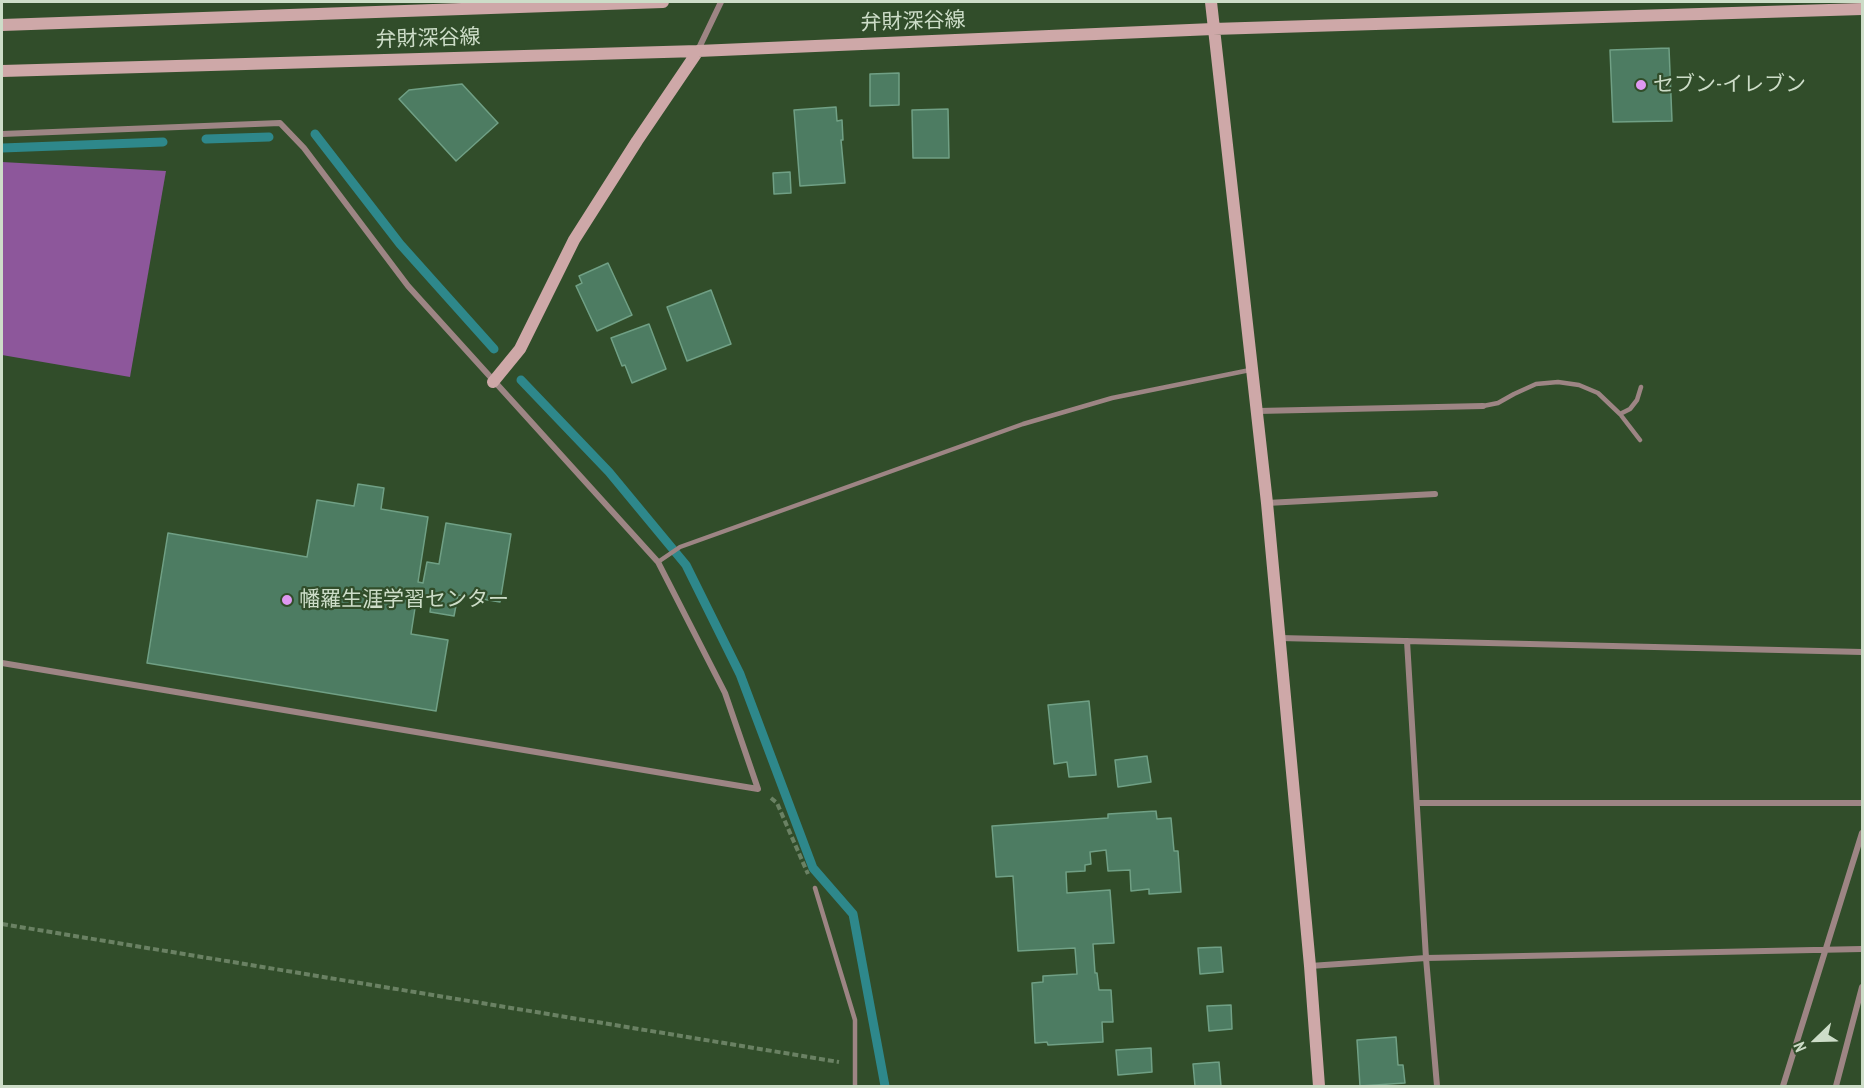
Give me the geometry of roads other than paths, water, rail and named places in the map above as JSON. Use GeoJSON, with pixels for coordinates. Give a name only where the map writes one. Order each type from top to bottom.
{"type":"FeatureCollection","features":[{"type":"Feature","properties":{"kind":"main road","name":"弁財深谷線"},"geometry":{"type":"LineString","coordinates":[[2,25],[663,2]]}},
{"type":"Feature","properties":{"kind":"main road"},"geometry":{"type":"LineString","coordinates":[[1211,2],[1258,411],[1310,966],[1319,1086]]}},
{"type":"Feature","properties":{"kind":"main road","name":"弁財深谷線"},"geometry":{"type":"LineString","coordinates":[[2,72],[698,51],[1214,29],[1863,9]]}},
{"type":"Feature","properties":{"kind":"main road"},"geometry":{"type":"LineString","coordinates":[[493,381],[520,349],[574,240],[698,51]]}},
{"type":"Feature","properties":{"kind":"street"},"geometry":{"type":"LineString","coordinates":[[698,51],[721,2]]}},
{"type":"Feature","properties":{"kind":"street"},"geometry":{"type":"LineString","coordinates":[[2,134],[280,123],[304,148],[408,286],[658,562],[725,693],[758,789],[2,663]]}},
{"type":"Feature","properties":{"kind":"street"},"geometry":{"type":"LineString","coordinates":[[1258,411],[1483,406]]}},
{"type":"Feature","properties":{"kind":"street"},"geometry":{"type":"LineString","coordinates":[[1267,503],[1436,494]]}},
{"type":"Feature","properties":{"kind":"street"},"geometry":{"type":"LineString","coordinates":[[1280,638],[1863,652]]}},
{"type":"Feature","properties":{"kind":"street"},"geometry":{"type":"LineString","coordinates":[[1407,641],[1426,958],[1437,1086]]}},
{"type":"Feature","properties":{"kind":"street"},"geometry":{"type":"LineString","coordinates":[[1417,803],[1863,803]]}},
{"type":"Feature","properties":{"kind":"street"},"geometry":{"type":"LineString","coordinates":[[1783,1086],[1863,833]]}},
{"type":"Feature","properties":{"kind":"street"},"geometry":{"type":"LineString","coordinates":[[1310,966],[1426,958],[1863,949]]}},
{"type":"Feature","properties":{"kind":"street"},"geometry":{"type":"LineString","coordinates":[[1836,1086],[1860,1009],[1863,987]]}},
{"type":"Feature","properties":{"kind":"lane"},"geometry":{"type":"LineString","coordinates":[[658,562],[681,547],[1023,424],[1112,398],[1252,370]]}},
{"type":"Feature","properties":{"kind":"lane"},"geometry":{"type":"LineString","coordinates":[[1483,406],[1497,403],[1536,384],[1558,382],[1579,385],[1598,393],[1620,414],[1640,440]]}},
{"type":"Feature","properties":{"kind":"lane"},"geometry":{"type":"LineString","coordinates":[[1620,414],[1634,404],[1641,387]]}},
{"type":"Feature","properties":{"kind":"lane"},"geometry":{"type":"LineString","coordinates":[[815,888],[855,1020],[855,1086]]}},
{"type":"Feature","properties":{"kind":"waterway"},"geometry":{"type":"LineString","coordinates":[[315,134],[400,244],[494,349]]}},
{"type":"Feature","properties":{"kind":"waterway"},"geometry":{"type":"LineString","coordinates":[[206,139],[269,137]]}},
{"type":"Feature","properties":{"kind":"waterway"},"geometry":{"type":"LineString","coordinates":[[2,148],[163,142]]}},
{"type":"Feature","properties":{"kind":"waterway"},"geometry":{"type":"LineString","coordinates":[[521,380],[609,472],[686,565],[740,674],[813,868],[853,914],[885,1086]]}},
{"type":"Feature","properties":{"kind":"place","name":"セブン-イレブン"},"geometry":{"type":"Point","coordinates":[1641,85]}},
{"type":"Feature","properties":{"kind":"place","name":"幡羅生涯学習センター"},"geometry":{"type":"Point","coordinates":[287,600]}}]}
